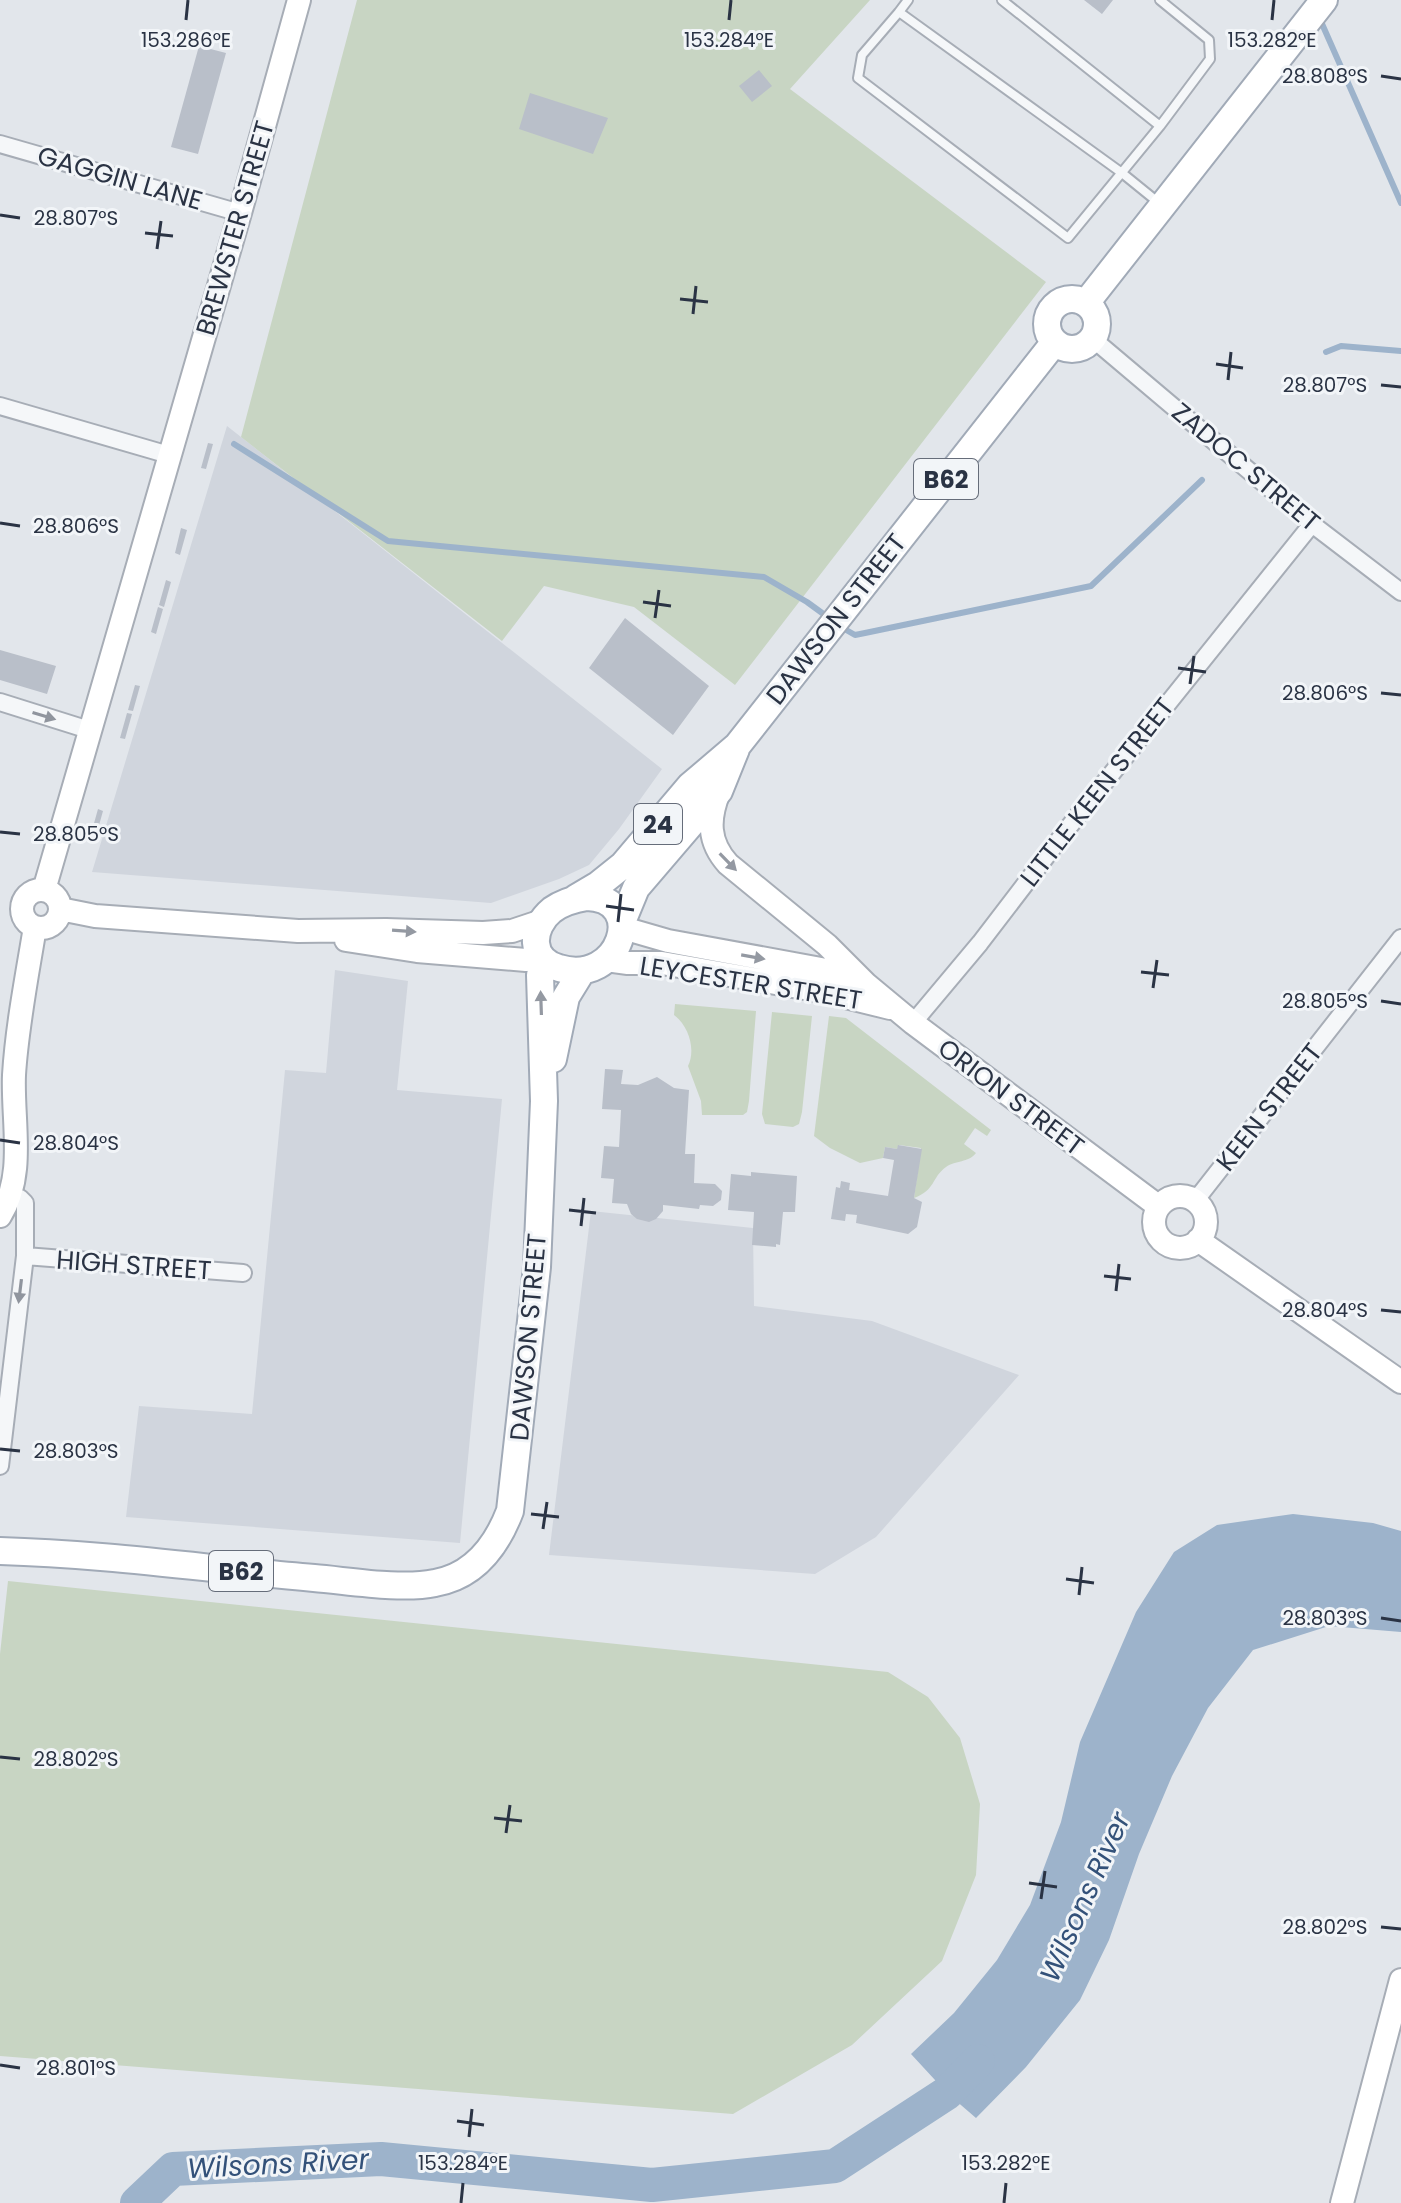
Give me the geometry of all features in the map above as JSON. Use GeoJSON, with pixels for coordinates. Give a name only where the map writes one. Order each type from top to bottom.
{"type":"FeatureCollection","features":[{"type":"Feature","properties":{"kind":"main road"},"geometry":{"type":"LineString","coordinates":[[1086,303],[1324,0]]}},
{"type":"Feature","properties":{"kind":"main road"},"geometry":{"type":"LineString","coordinates":[[1065,300],[1086,303],[1097,316],[1097,332],[1093,339],[1083,348],[1071,350],[1054,343],[1047,330],[1052,309],[1065,300]]}},
{"type":"Feature","properties":{"kind":"main road","name":"DAWSON STREET"},"geometry":{"type":"LineString","coordinates":[[576,898],[623,865],[690,786],[737,746],[1054,343]]}},
{"type":"Feature","properties":{"kind":"main road","name":"DAWSON STREET"},"geometry":{"type":"LineString","coordinates":[[622,925],[636,888],[719,791],[737,746]]}},
{"type":"Feature","properties":{"kind":"main road"},"geometry":{"type":"LineString","coordinates":[[542,921],[550,912],[576,898],[594,897],[615,910],[622,925]]}},
{"type":"Feature","properties":{"kind":"main road","name":"B62"},"geometry":{"type":"LineString","coordinates":[[542,921],[537,940],[542,960]]}},
{"type":"Feature","properties":{"kind":"main road","name":"B62"},"geometry":{"type":"LineString","coordinates":[[594,965],[618,947],[622,925]]}},
{"type":"Feature","properties":{"kind":"main road"},"geometry":{"type":"LineString","coordinates":[[542,960],[563,970],[594,965]]}},
{"type":"Feature","properties":{"kind":"main road","name":"DAWSON STREET"},"geometry":{"type":"LineString","coordinates":[[0,1551],[97,1556],[402,1585],[436,1583],[466,1571],[492,1548],[510,1511],[537,1267],[544,1101],[542,960]]}},
{"type":"Feature","properties":{"kind":"main road","name":"DAWSON STREET"},"geometry":{"type":"LineString","coordinates":[[544,1101],[566,997],[594,965]]}},
{"type":"Feature","properties":{"kind":"street","name":"BREWSTER STREET"},"geometry":{"type":"LineString","coordinates":[[44,890],[299,0]]}},
{"type":"Feature","properties":{"kind":"street","name":"GAGGIN LANE"},"geometry":{"type":"LineString","coordinates":[[0,144],[240,213]]}},
{"type":"Feature","properties":{"kind":"street","name":"ZADOC STREET"},"geometry":{"type":"LineString","coordinates":[[1093,339],[1312,524],[1401,592]]}},
{"type":"Feature","properties":{"kind":"street"},"geometry":{"type":"LineString","coordinates":[[0,406],[169,455]]}},
{"type":"Feature","properties":{"kind":"street","name":"LITTLE KEEN STREET"},"geometry":{"type":"LineString","coordinates":[[913,1023],[1312,524]]}},
{"type":"Feature","properties":{"kind":"street"},"geometry":{"type":"LineString","coordinates":[[0,702],[89,730]]}},
{"type":"Feature","properties":{"kind":"street","name":"ORION STREET"},"geometry":{"type":"LineString","coordinates":[[719,791],[711,813],[711,830],[720,856],[728,864],[827,945],[895,1009],[1158,1206]]}},
{"type":"Feature","properties":{"kind":"street"},"geometry":{"type":"LineString","coordinates":[[44,890],[54,895],[60,909],[54,923],[45,928],[35,927],[11,906],[32,892],[44,890]]}},
{"type":"Feature","properties":{"kind":"street"},"geometry":{"type":"LineString","coordinates":[[60,909],[95,916],[298,931],[483,933],[512,931],[542,921]]}},
{"type":"Feature","properties":{"kind":"street","name":"ORION STREET"},"geometry":{"type":"LineString","coordinates":[[622,925],[668,941],[821,969],[866,984]]}},
{"type":"Feature","properties":{"kind":"street"},"geometry":{"type":"LineString","coordinates":[[5,1206],[15,1171],[14,1075],[35,927]]}},
{"type":"Feature","properties":{"kind":"street"},"geometry":{"type":"LineString","coordinates":[[298,931],[417,951],[542,960]]}},
{"type":"Feature","properties":{"kind":"street","name":"KEEN STREET"},"geometry":{"type":"LineString","coordinates":[[1195,1201],[1401,938]]}},
{"type":"Feature","properties":{"kind":"street","name":"LEYCESTER STREET"},"geometry":{"type":"LineString","coordinates":[[594,965],[673,965],[821,991],[895,1009]]}},
{"type":"Feature","properties":{"kind":"street"},"geometry":{"type":"LineString","coordinates":[[1174,1196],[1195,1201],[1203,1210],[1206,1223],[1198,1240],[1179,1248],[1163,1242],[1156,1233],[1153,1221],[1158,1206],[1174,1196]]}},
{"type":"Feature","properties":{"kind":"street"},"geometry":{"type":"LineString","coordinates":[[0,1466],[25,1256],[25,1203],[20,1198],[5,1206]]}},
{"type":"Feature","properties":{"kind":"street"},"geometry":{"type":"LineString","coordinates":[[1198,1240],[1401,1382]]}},
{"type":"Feature","properties":{"kind":"street","name":"HIGH STREET"},"geometry":{"type":"LineString","coordinates":[[25,1256],[243,1273]]}},
{"type":"Feature","properties":{"kind":"street"},"geometry":{"type":"LineString","coordinates":[[1342,2203],[1401,1980]]}},
{"type":"Feature","properties":{"kind":"lane"},"geometry":{"type":"LineString","coordinates":[[908,0],[862,55],[858,78],[1068,238],[1160,126],[1210,59],[1209,40],[1160,0]]}},
{"type":"Feature","properties":{"kind":"lane"},"geometry":{"type":"LineString","coordinates":[[1002,0],[1160,126]]}},
{"type":"Feature","properties":{"kind":"lane"},"geometry":{"type":"LineString","coordinates":[[899,12],[1122,173],[1162,206]]}},
{"type":"Feature","properties":{"kind":"shaded area"},"geometry":{"type":"Polygon","coordinates":[[[227,426],[662,769],[589,865],[491,903],[92,872],[227,426]]]}},
{"type":"Feature","properties":{"kind":"shaded area"},"geometry":{"type":"Polygon","coordinates":[[[335,970],[408,981],[397,1090],[502,1099],[460,1543],[126,1517],[139,1406],[252,1414],[285,1070],[326,1073],[335,970]]]}},
{"type":"Feature","properties":{"kind":"shaded area"},"geometry":{"type":"Polygon","coordinates":[[[591,1211],[753,1228],[754,1306],[872,1321],[1019,1375],[876,1537],[815,1574],[549,1555],[591,1211]]]}},
{"type":"Feature","properties":{"kind":"green space"},"geometry":{"type":"Polygon","coordinates":[[[357,0],[870,0],[790,89],[1046,282],[735,685],[634,607],[544,586],[502,641],[241,437],[357,0]]]}},
{"type":"Feature","properties":{"kind":"green space"},"geometry":{"type":"Polygon","coordinates":[[[675,1004],[756,1011],[749,1101],[747,1112],[743,1115],[702,1115],[701,1101],[688,1066],[690,1039],[684,1025],[674,1015],[675,1004]]]}},
{"type":"Feature","properties":{"kind":"green space"},"geometry":{"type":"Polygon","coordinates":[[[772,1012],[812,1016],[802,1112],[799,1124],[793,1127],[765,1124],[762,1114],[772,1012]]]}},
{"type":"Feature","properties":{"kind":"green space"},"geometry":{"type":"Polygon","coordinates":[[[829,1016],[846,1018],[991,1130],[987,1136],[975,1128],[964,1144],[976,1153],[946,1167],[921,1195],[914,1198],[921,1148],[885,1147],[883,1158],[860,1163],[814,1136],[829,1016]]]}},
{"type":"Feature","properties":{"kind":"green space"},"geometry":{"type":"Polygon","coordinates":[[[8,1581],[888,1672],[928,1697],[960,1738],[980,1804],[976,1875],[942,1961],[852,2045],[733,2114],[0,2056],[0,1654],[8,1581]]]}},
{"type":"Feature","properties":{"kind":"water"},"geometry":{"type":"Polygon","coordinates":[[[1293,1514],[1373,1523],[1401,1531],[1401,1632],[1329,1626],[1253,1650],[1208,1708],[1172,1776],[1139,1854],[1109,1940],[1080,2000],[1026,2067],[976,2118],[947,2093],[911,2054],[954,2013],[997,1960],[1030,1905],[1061,1822],[1080,1742],[1136,1612],[1174,1552],[1217,1525],[1293,1514]]]}},
{"type":"Feature","properties":{"kind":"building"},"geometry":{"type":"Polygon","coordinates":[[[1084,0],[1113,0],[1102,14],[1084,0]]]}},
{"type":"Feature","properties":{"kind":"building"},"geometry":{"type":"Polygon","coordinates":[[[199,46],[226,53],[198,154],[171,147],[199,46]]]}},
{"type":"Feature","properties":{"kind":"building"},"geometry":{"type":"Polygon","coordinates":[[[759,70],[772,86],[752,102],[739,86],[759,70]]]}},
{"type":"Feature","properties":{"kind":"building"},"geometry":{"type":"Polygon","coordinates":[[[530,93],[608,118],[593,154],[519,129],[530,93]]]}},
{"type":"Feature","properties":{"kind":"building"},"geometry":{"type":"Polygon","coordinates":[[[208,443],[213,444],[206,469],[201,468],[208,443]]]}},
{"type":"Feature","properties":{"kind":"building"},"geometry":{"type":"Polygon","coordinates":[[[181,528],[187,530],[180,555],[175,553],[181,528]]]}},
{"type":"Feature","properties":{"kind":"building"},"geometry":{"type":"Polygon","coordinates":[[[166,580],[171,582],[164,607],[159,605],[166,580]]]}},
{"type":"Feature","properties":{"kind":"building"},"geometry":{"type":"Polygon","coordinates":[[[158,607],[163,609],[156,634],[151,632],[158,607]]]}},
{"type":"Feature","properties":{"kind":"building"},"geometry":{"type":"Polygon","coordinates":[[[625,618],[709,686],[673,735],[589,668],[625,618]]]}},
{"type":"Feature","properties":{"kind":"building"},"geometry":{"type":"Polygon","coordinates":[[[0,650],[56,666],[47,694],[0,680],[0,650]]]}},
{"type":"Feature","properties":{"kind":"building"},"geometry":{"type":"Polygon","coordinates":[[[135,685],[140,686],[133,711],[128,710],[135,685]]]}},
{"type":"Feature","properties":{"kind":"building"},"geometry":{"type":"Polygon","coordinates":[[[127,713],[132,714],[125,739],[120,738],[127,713]]]}},
{"type":"Feature","properties":{"kind":"building"},"geometry":{"type":"Polygon","coordinates":[[[98,809],[103,811],[96,836],[91,834],[98,809]]]}},
{"type":"Feature","properties":{"kind":"building"},"geometry":{"type":"Polygon","coordinates":[[[605,1069],[623,1070],[621,1084],[638,1085],[657,1077],[674,1088],[689,1090],[685,1154],[695,1154],[694,1183],[715,1184],[722,1191],[721,1200],[713,1206],[700,1205],[699,1209],[663,1205],[663,1211],[649,1222],[637,1219],[627,1204],[612,1203],[614,1179],[601,1178],[604,1146],[619,1147],[621,1110],[602,1109],[605,1069]]]}},
{"type":"Feature","properties":{"kind":"building"},"geometry":{"type":"Polygon","coordinates":[[[898,1145],[922,1149],[914,1198],[922,1202],[917,1227],[908,1234],[856,1223],[857,1215],[846,1214],[845,1221],[831,1219],[836,1187],[840,1188],[841,1181],[850,1183],[849,1190],[888,1196],[894,1160],[883,1158],[885,1147],[897,1149],[898,1145]]]}},
{"type":"Feature","properties":{"kind":"building"},"geometry":{"type":"Polygon","coordinates":[[[751,1172],[797,1176],[795,1212],[783,1212],[780,1245],[776,1244],[776,1247],[752,1245],[754,1212],[728,1210],[731,1174],[751,1176],[751,1172]]]}},
{"type":"Feature","properties":{"kind":"waterway"},"geometry":{"type":"LineString","coordinates":[[1319,17],[1401,203]]}},
{"type":"Feature","properties":{"kind":"waterway"},"geometry":{"type":"LineString","coordinates":[[1326,352],[1341,346],[1401,351]]}},
{"type":"Feature","properties":{"kind":"waterway"},"geometry":{"type":"LineString","coordinates":[[234,444],[388,541],[764,577],[829,618]]}},
{"type":"Feature","properties":{"kind":"waterway"},"geometry":{"type":"LineString","coordinates":[[841,627],[855,635],[1091,586],[1202,480]]}},
{"type":"Feature","properties":{"kind":"waterway","name":"Wilsons River"},"geometry":{"type":"LineString","coordinates":[[137,2203],[173,2169],[381,2159],[652,2185],[835,2166],[947,2093],[978,2061]]}}]}
